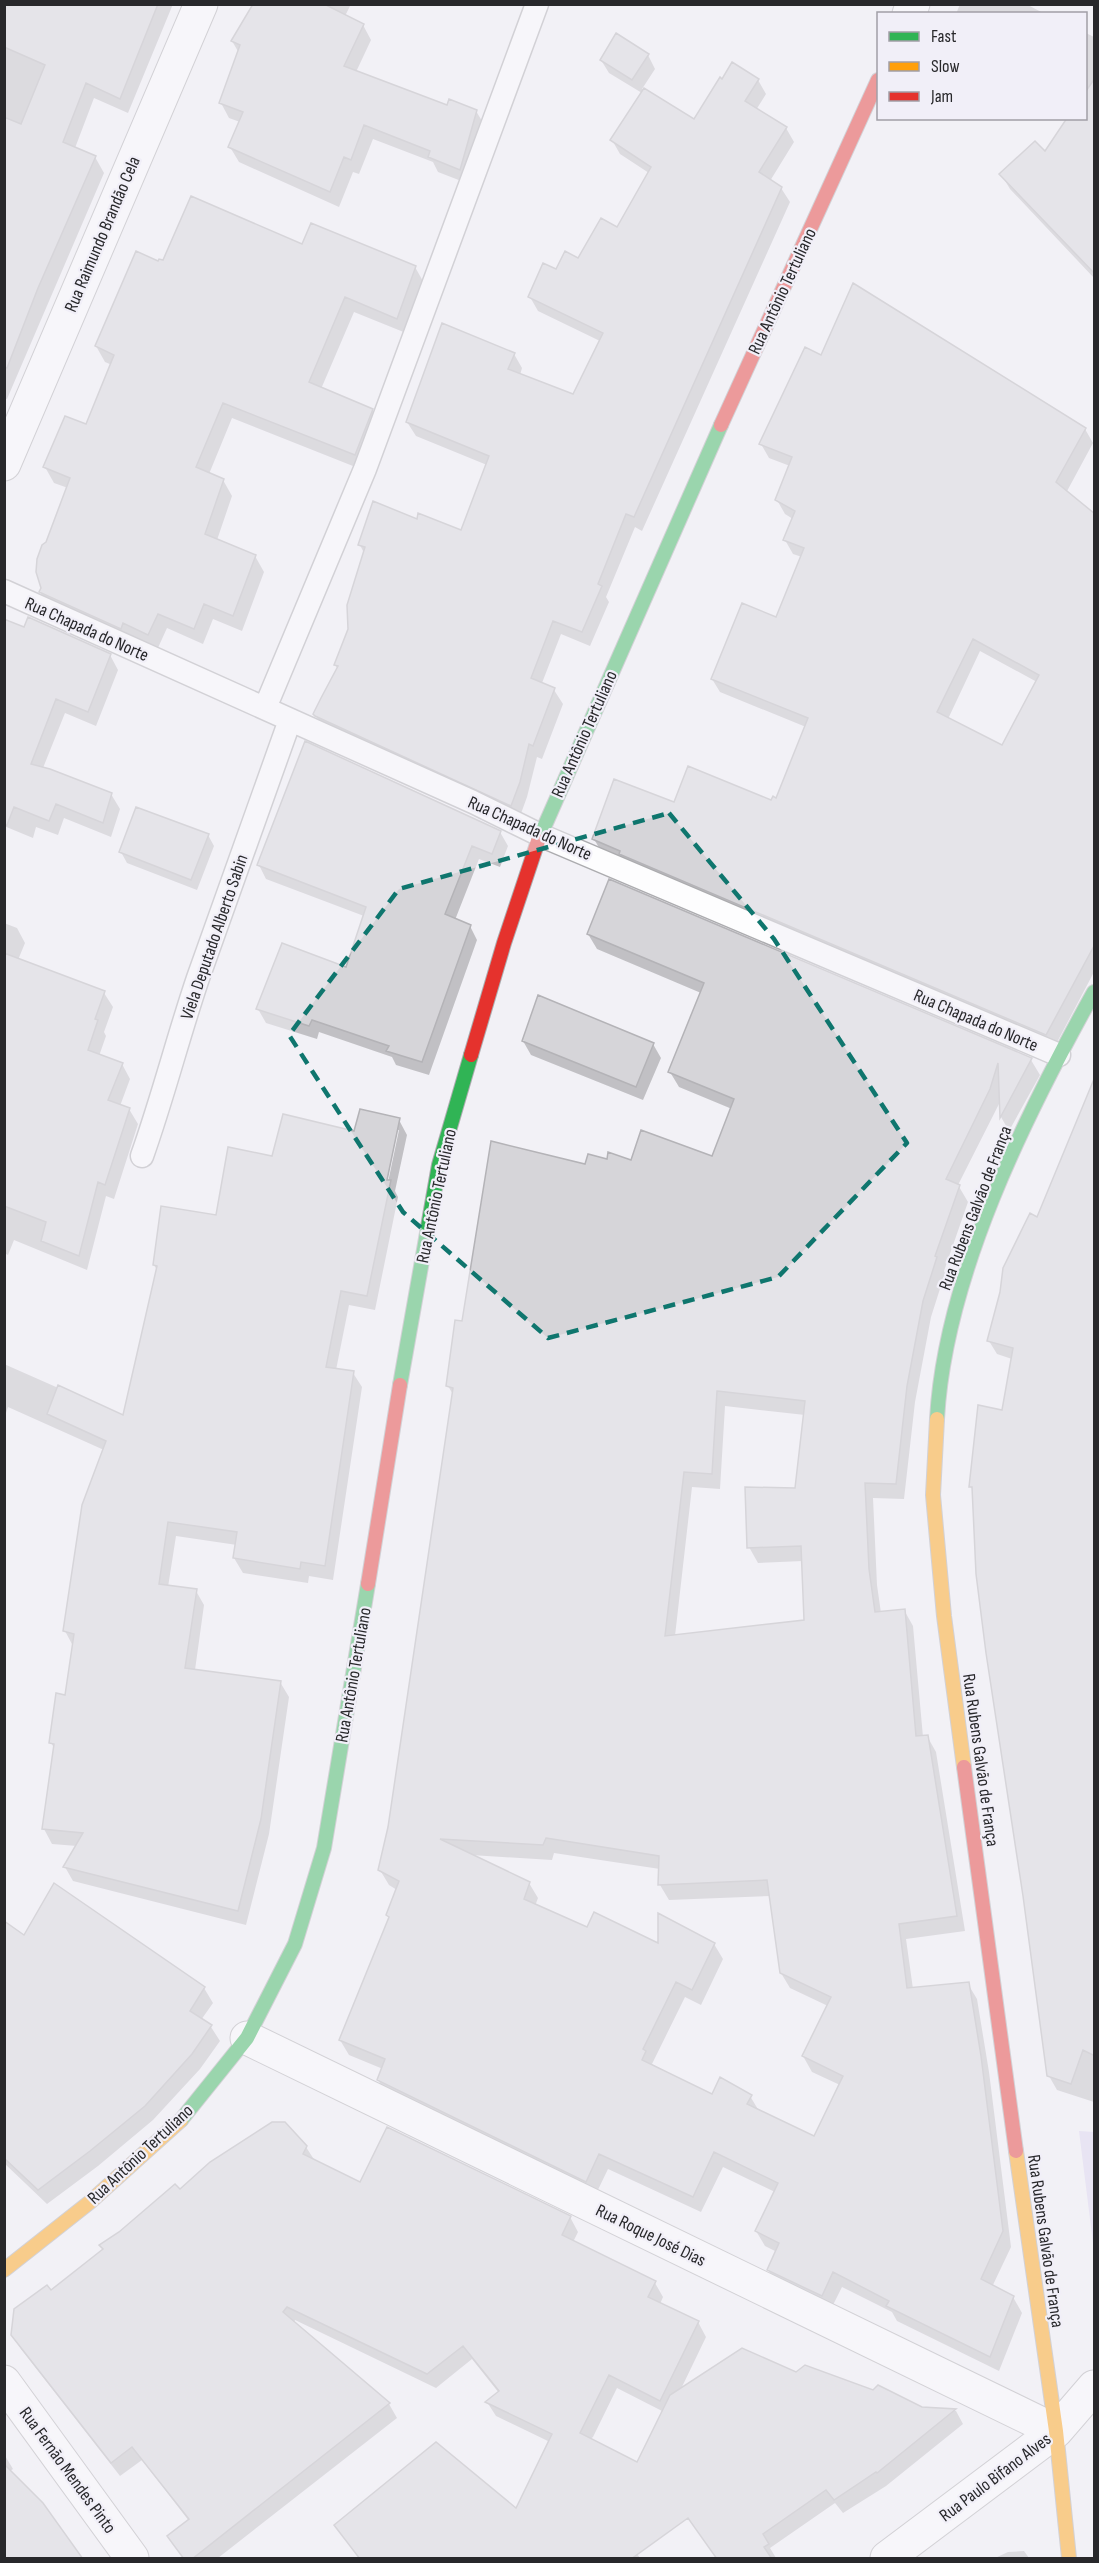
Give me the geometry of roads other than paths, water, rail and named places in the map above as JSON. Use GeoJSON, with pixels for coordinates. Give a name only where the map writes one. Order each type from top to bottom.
{"type":"FeatureCollection","features":[{"type":"Feature","properties":{"kind":"street","name":"Rua Raimundo Brandão Cela"},"geometry":{"type":"LineString","coordinates":[[4,464],[201,4]]}},
{"type":"Feature","properties":{"kind":"street","name":"Rua Antônio Tertuliano"},"geometry":{"type":"LineString","coordinates":[[4,2270],[90,2202],[182,2120],[247,2038],[295,1944],[324,1848],[394,1416],[439,1165],[469,1057],[540,835],[670,537],[877,84]]}},
{"type":"Feature","properties":{"kind":"street","name":"Rua Rubens Galvão de França"},"geometry":{"type":"LineString","coordinates":[[1069,2559],[1056,2432],[1041,2339],[945,1628],[933,1495],[939,1386],[963,1280],[1006,1168],[1059,1055],[1095,992]]}},
{"type":"Feature","properties":{"kind":"street","name":"Rua Roque José Dias"},"geometry":{"type":"LineString","coordinates":[[247,2038],[1056,2432]]}},
{"type":"Feature","properties":{"kind":"street","name":"Rua Fernão Mendes Pinto"},"geometry":{"type":"LineString","coordinates":[[4,2382],[132,2559]]}},
{"type":"Feature","properties":{"kind":"street","name":"Rua Paulo Bifano Alves"},"geometry":{"type":"LineString","coordinates":[[887,2559],[1056,2432],[1095,2387]]}},
{"type":"Feature","properties":{"kind":"lane"},"geometry":{"type":"LineString","coordinates":[[265,708],[365,469],[537,4]]}},
{"type":"Feature","properties":{"kind":"lane","name":"Rua Chapada do Norte"},"geometry":{"type":"LineString","coordinates":[[4,591],[473,802],[540,835],[1059,1055]]}},
{"type":"Feature","properties":{"kind":"lane","name":"Viela Deputado Alberto Sabin"},"geometry":{"type":"LineString","coordinates":[[142,1156],[170,1073],[184,1019],[290,720]]}}]}
